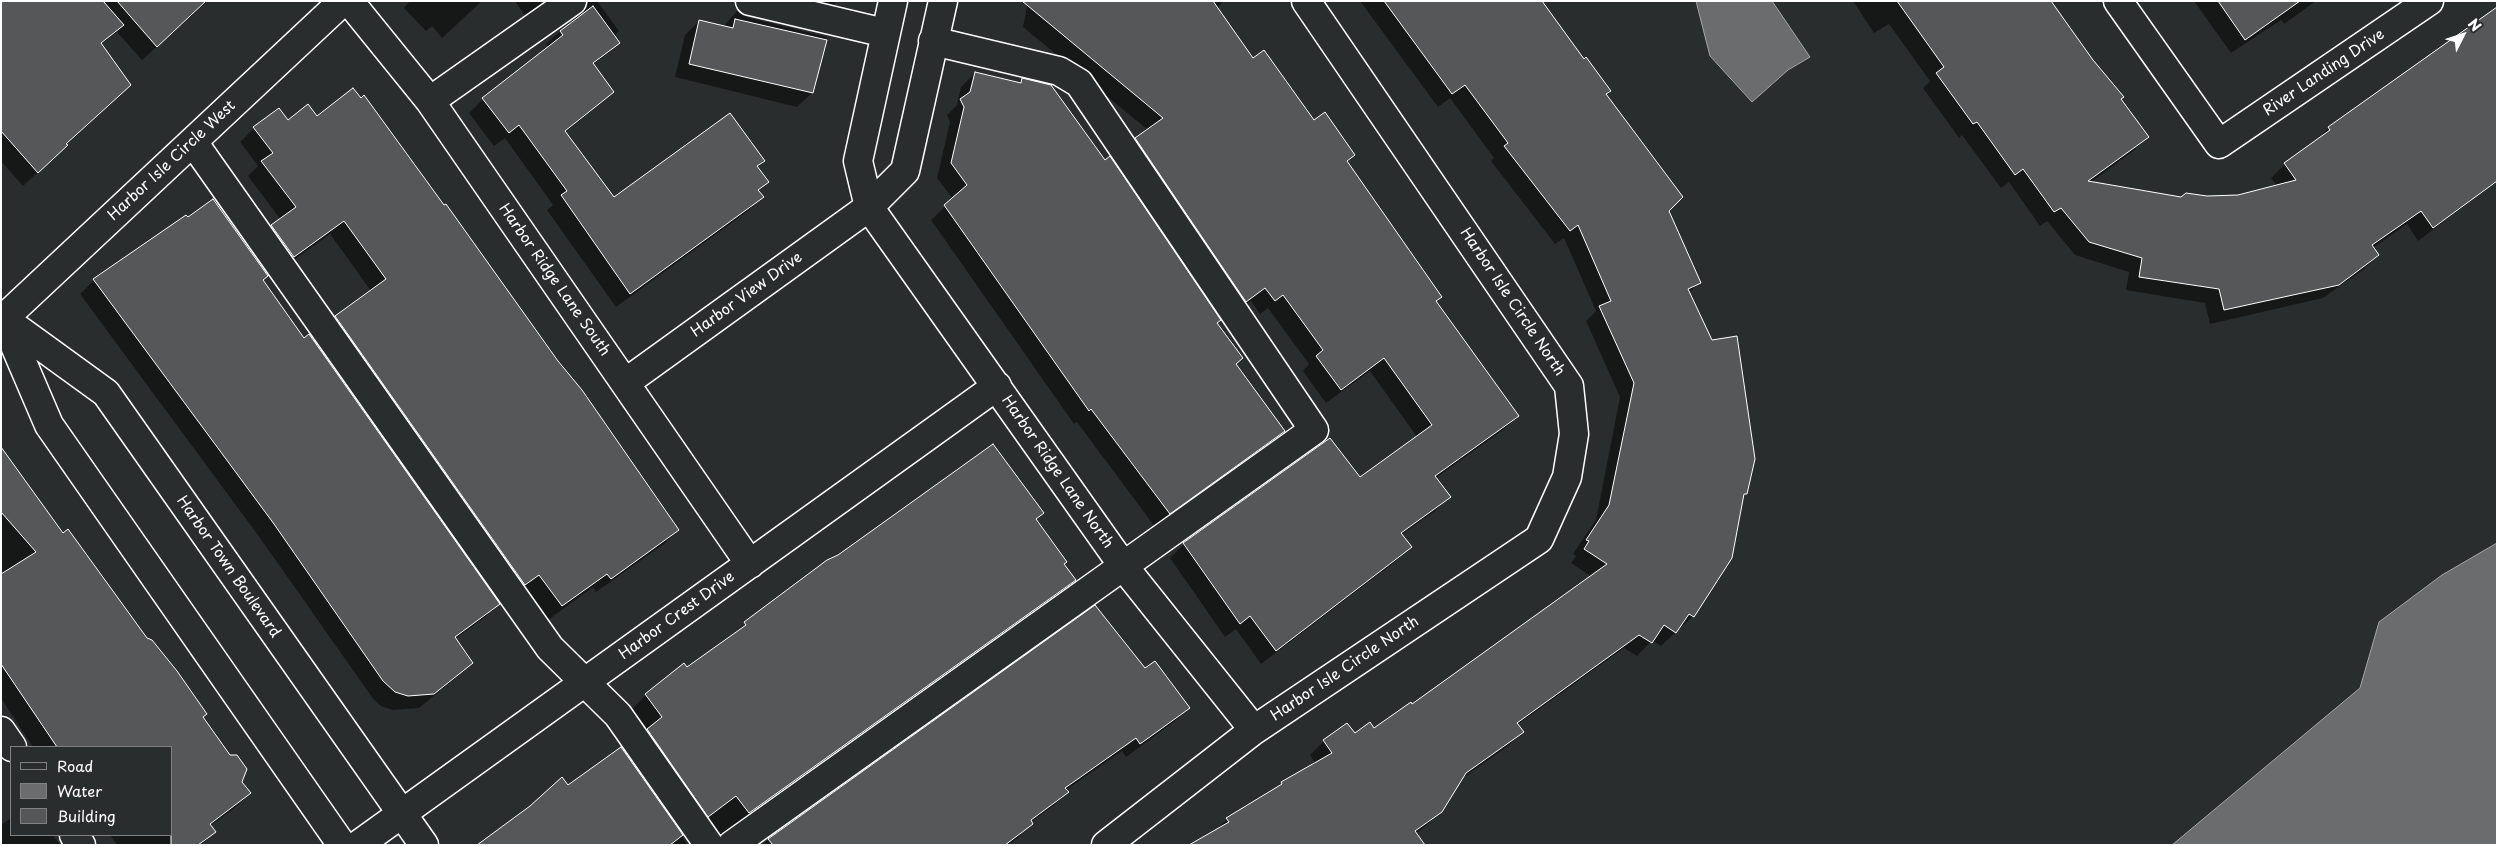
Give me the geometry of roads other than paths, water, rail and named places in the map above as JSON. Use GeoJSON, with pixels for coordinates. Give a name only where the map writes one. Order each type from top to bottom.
{"type":"FeatureCollection","features":[{"type":"Feature","properties":{"kind":"street","name":"Harbor Isle Circle West"},"geometry":{"type":"LineString","coordinates":[[2,318],[343,1]]}},
{"type":"Feature","properties":{"kind":"street","name":"Harbor Ridge Lane South"},"geometry":{"type":"LineString","coordinates":[[349,1],[430,101],[750,564]]}},
{"type":"Feature","properties":{"kind":"street"},"geometry":{"type":"LineString","coordinates":[[430,101],[572,1]]}},
{"type":"Feature","properties":{"kind":"street"},"geometry":{"type":"LineString","coordinates":[[750,1],[885,34]]}},
{"type":"Feature","properties":{"kind":"street"},"geometry":{"type":"LineString","coordinates":[[869,208],[858,161],[893,1]]}},
{"type":"Feature","properties":{"kind":"street","name":"Harbor View Drive"},"geometry":{"type":"LineString","coordinates":[[625,383],[869,208],[906,171],[943,1]]}},
{"type":"Feature","properties":{"kind":"street","name":"Harbor Isle Circle North"},"geometry":{"type":"LineString","coordinates":[[1106,845],[1254,730],[1538,539],[1567,477],[1574,434],[1569,386],[1306,1]]}},
{"type":"Feature","properties":{"kind":"street","name":"River Landing Drive"},"geometry":{"type":"LineString","coordinates":[[2118,1],[2219,144],[2429,1]]}},
{"type":"Feature","properties":{"kind":"street"},"geometry":{"type":"LineString","coordinates":[[732,845],[1314,430],[1079,83],[1059,71],[933,41]]}},
{"type":"Feature","properties":{"kind":"street"},"geometry":{"type":"LineString","coordinates":[[193,142],[550,648],[618,715],[709,845]]}},
{"type":"Feature","properties":{"kind":"street","name":"Harbor Ridge Lane North"},"geometry":{"type":"LineString","coordinates":[[869,208],[1124,566],[1254,730]]}},
{"type":"Feature","properties":{"kind":"street"},"geometry":{"type":"LineString","coordinates":[[2,318],[49,425],[342,845]]}},
{"type":"Feature","properties":{"kind":"street","name":"Harbor Town Boulevard"},"geometry":{"type":"LineString","coordinates":[[2,318],[106,393],[424,845]]}},
{"type":"Feature","properties":{"kind":"street","name":"Harbor Crest Drive"},"geometry":{"type":"LineString","coordinates":[[358,845],[997,386]]}},
{"type":"Feature","properties":{"kind":"street"},"geometry":{"type":"LineString","coordinates":[[1,731],[11,746]]}},
{"type":"Feature","properties":{"kind":"water"},"geometry":{"type":"Polygon","coordinates":[[[1696,1],[1772,1],[1810,57],[1788,70],[1752,102],[1710,56],[1696,1]]]}},
{"type":"Feature","properties":{"kind":"water"},"geometry":{"type":"Polygon","coordinates":[[[2497,543],[2497,845],[2172,845],[2360,688],[2379,622],[2442,575],[2497,543]]]}}]}
